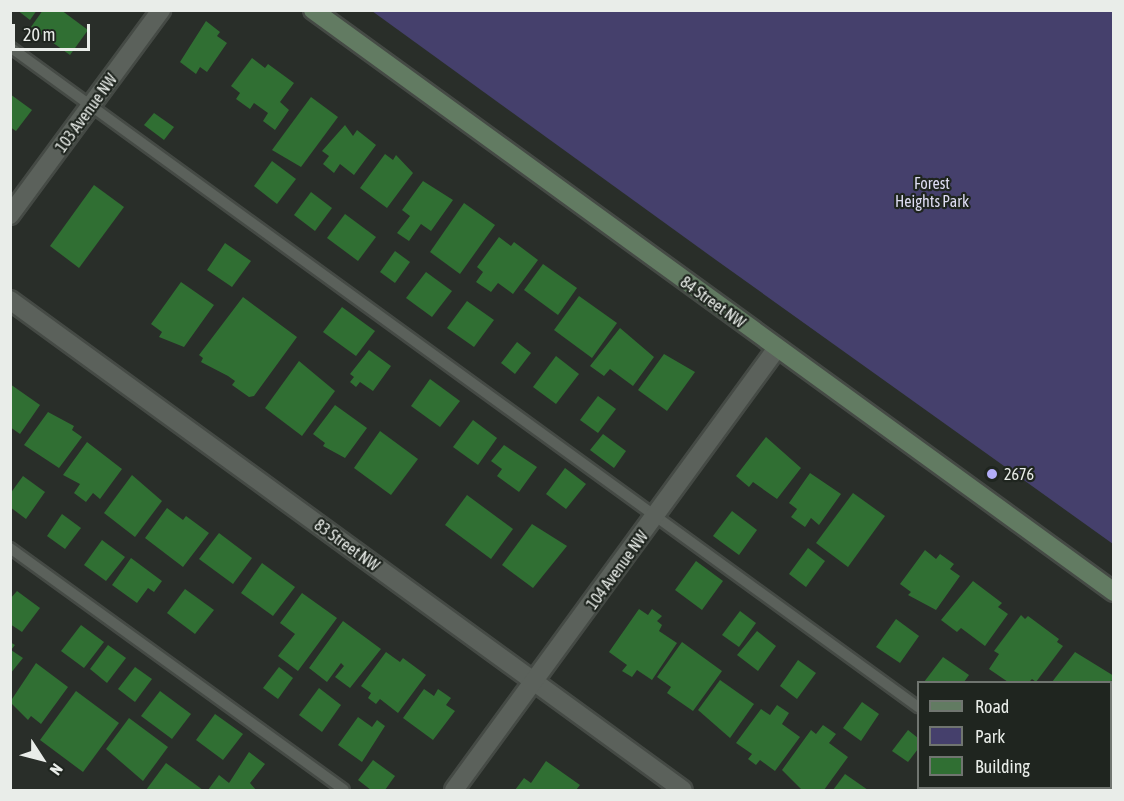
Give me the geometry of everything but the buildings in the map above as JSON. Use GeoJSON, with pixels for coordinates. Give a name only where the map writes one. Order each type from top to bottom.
{"type":"FeatureCollection","features":[{"type":"Feature","properties":{"kind":"main road","name":"84 Street NW"},"geometry":{"type":"LineString","coordinates":[[313,10],[1113,592]]}},
{"type":"Feature","properties":{"kind":"street","name":"103 Avenue NW"},"geometry":{"type":"LineString","coordinates":[[10,215],[161,10]]}},
{"type":"Feature","properties":{"kind":"street","name":"83 Street NW"},"geometry":{"type":"LineString","coordinates":[[10,300],[683,790]]}},
{"type":"Feature","properties":{"kind":"street","name":"104 Avenue NW"},"geometry":{"type":"LineString","coordinates":[[454,790],[777,348]]}},
{"type":"Feature","properties":{"kind":"lane"},"geometry":{"type":"LineString","coordinates":[[10,47],[657,515],[917,706]]}},
{"type":"Feature","properties":{"kind":"lane"},"geometry":{"type":"LineString","coordinates":[[10,548],[344,790]]}},
{"type":"Feature","properties":{"kind":"green space","name":"Forest Heights Park"},"geometry":{"type":"Polygon","coordinates":[[[372,11],[1113,11],[1113,544],[716,260],[372,11]]]}},
{"type":"Feature","properties":{"kind":"place","name":"2676"},"geometry":{"type":"Point","coordinates":[992,474]}}]}
